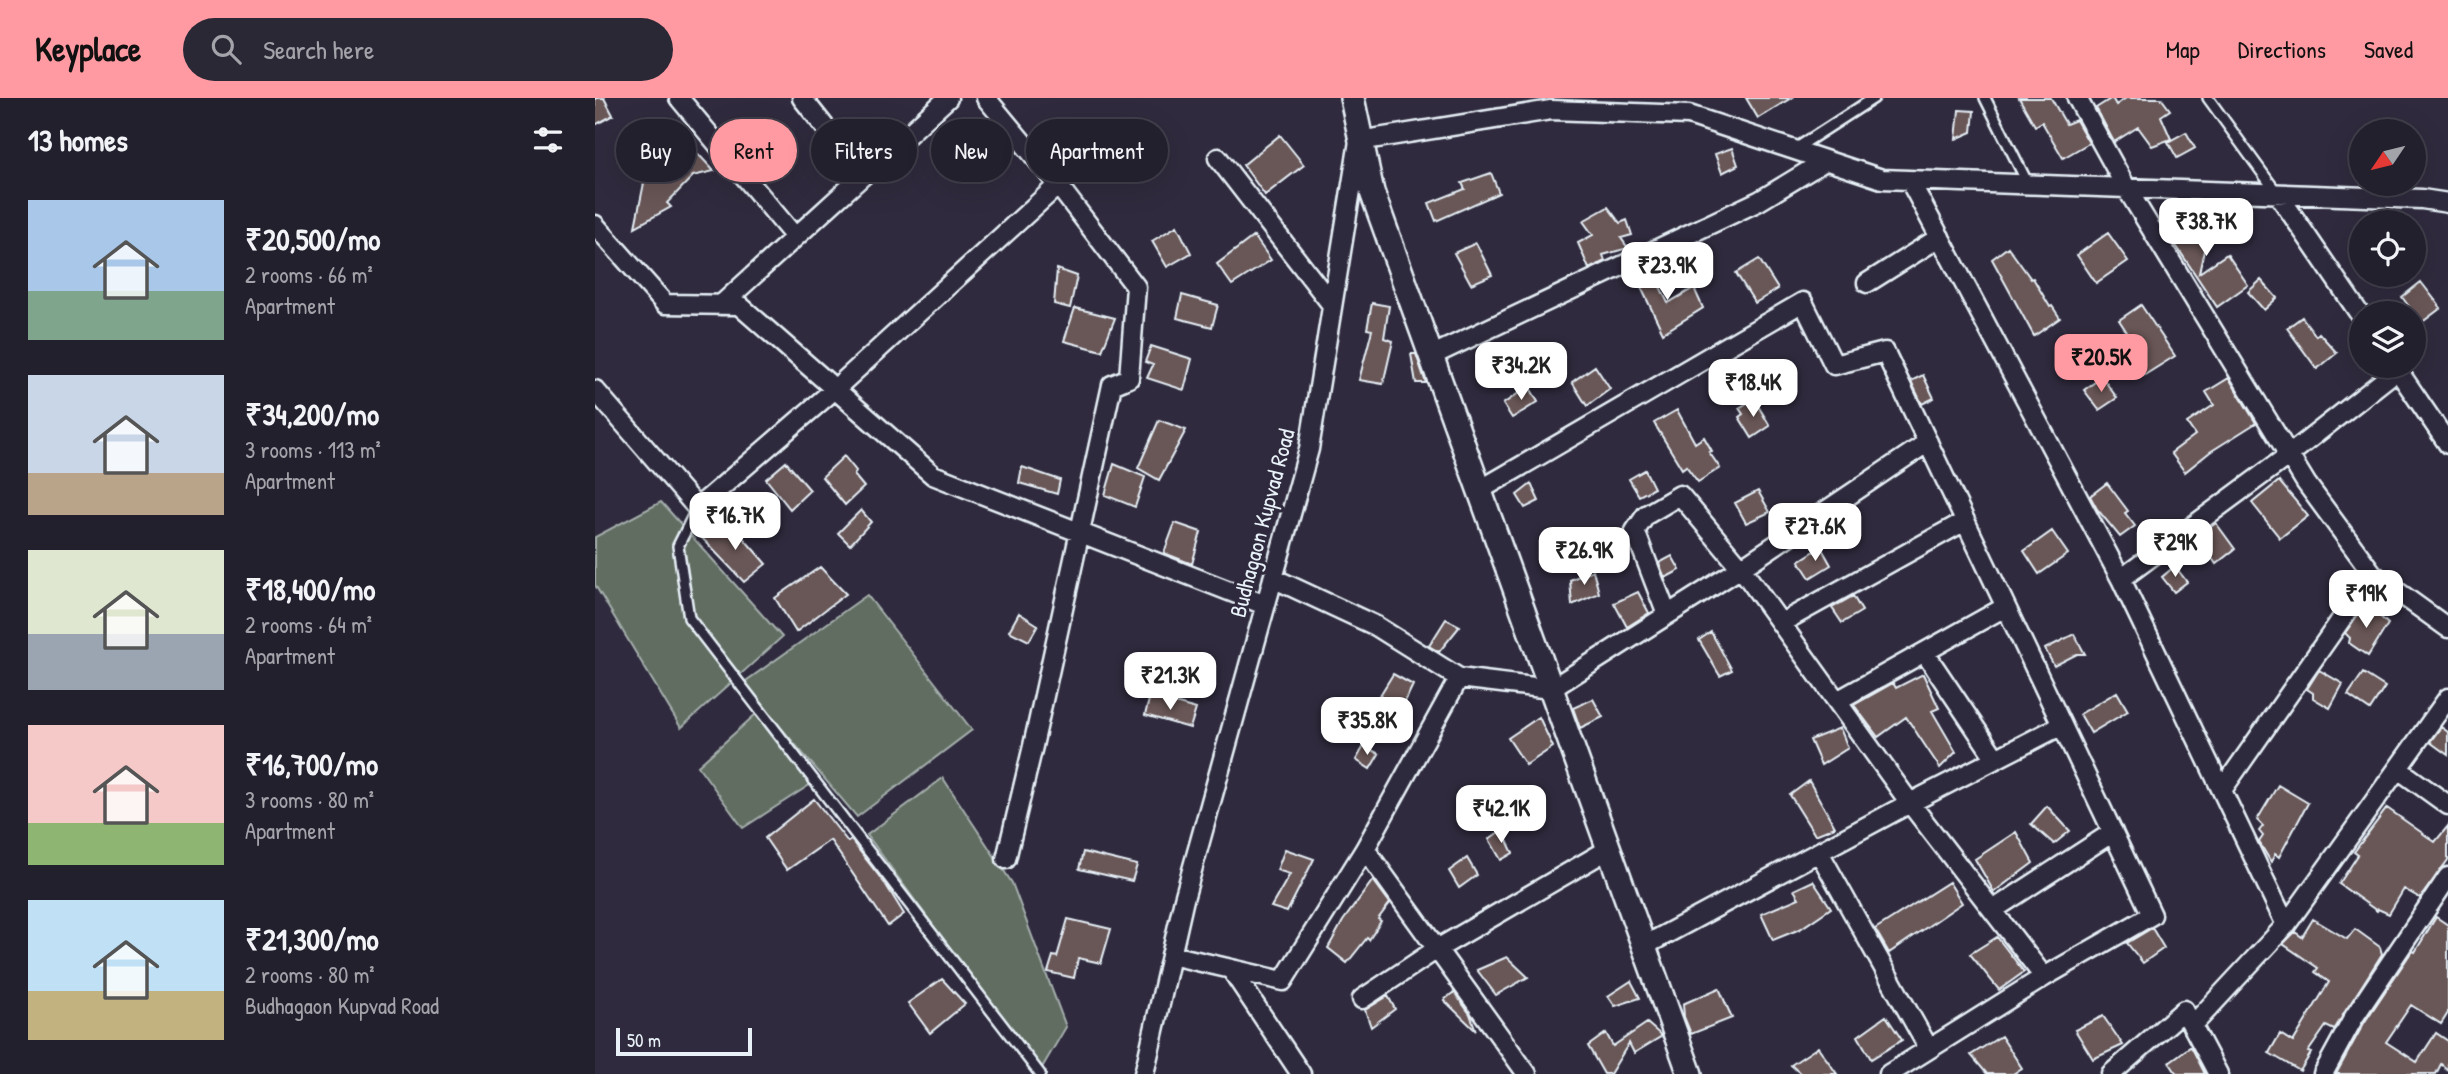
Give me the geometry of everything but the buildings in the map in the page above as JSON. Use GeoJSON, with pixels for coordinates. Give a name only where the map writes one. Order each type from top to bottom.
{"type":"FeatureCollection","features":[{"type":"Feature","properties":{"kind":"street"},"geometry":{"type":"LineString","coordinates":[[679,98],[795,237]]}},
{"type":"Feature","properties":{"kind":"street"},"geometry":{"type":"LineString","coordinates":[[802,98],[819,119]]}},
{"type":"Feature","properties":{"kind":"street"},"geometry":{"type":"LineString","coordinates":[[986,98],[1058,185],[1136,287],[1129,378],[1112,385],[1006,859]]}},
{"type":"Feature","properties":{"kind":"street"},"geometry":{"type":"LineString","coordinates":[[1352,98],[1359,141],[1372,192],[1687,1072]]}},
{"type":"Feature","properties":{"kind":"street"},"geometry":{"type":"LineString","coordinates":[[2077,98],[2127,189],[2306,483],[2373,574],[2448,628]]}},
{"type":"Feature","properties":{"kind":"street"},"geometry":{"type":"LineString","coordinates":[[917,123],[941,100]]}},
{"type":"Feature","properties":{"kind":"street"},"geometry":{"type":"LineString","coordinates":[[1359,141],[1552,110],[1689,115],[1882,179],[2422,199],[2448,203]]}},
{"type":"Feature","properties":{"kind":"street","name":"Budhagaon Kupvad Road"},"geometry":{"type":"LineString","coordinates":[[1144,1074],[1184,900],[1309,449],[1359,141]]}},
{"type":"Feature","properties":{"kind":"street"},"geometry":{"type":"LineString","coordinates":[[1218,158],[1332,305]]}},
{"type":"Feature","properties":{"kind":"street"},"geometry":{"type":"LineString","coordinates":[[1431,356],[1759,201],[1825,161]]}},
{"type":"Feature","properties":{"kind":"street"},"geometry":{"type":"LineString","coordinates":[[1910,181],[2121,579],[2286,925]]}},
{"type":"Feature","properties":{"kind":"street"},"geometry":{"type":"LineString","coordinates":[[721,305],[855,182]]}},
{"type":"Feature","properties":{"kind":"street"},"geometry":{"type":"LineString","coordinates":[[595,390],[697,508],[835,389],[1058,185]]}},
{"type":"Feature","properties":{"kind":"street"},"geometry":{"type":"LineString","coordinates":[[2279,194],[2351,301]]}},
{"type":"Feature","properties":{"kind":"street"},"geometry":{"type":"LineString","coordinates":[[595,225],[665,304],[739,304],[933,475],[1265,605]]}},
{"type":"Feature","properties":{"kind":"street"},"geometry":{"type":"LineString","coordinates":[[1867,283],[1940,237]]}},
{"type":"Feature","properties":{"kind":"street"},"geometry":{"type":"LineString","coordinates":[[1480,491],[1803,302],[1834,365],[1885,352],[2152,915],[2044,977],[1889,1074]]}},
{"type":"Feature","properties":{"kind":"street"},"geometry":{"type":"LineString","coordinates":[[2121,579],[2289,455],[2384,378]]}},
{"type":"Feature","properties":{"kind":"street"},"geometry":{"type":"LineString","coordinates":[[2403,378],[2448,444]]}},
{"type":"Feature","properties":{"kind":"street"},"geometry":{"type":"LineString","coordinates":[[1273,578],[1376,626],[1459,678],[1551,689],[1741,568],[1928,442]]}},
{"type":"Feature","properties":{"kind":"street"},"geometry":{"type":"LineString","coordinates":[[1667,615],[1635,531],[1646,515],[1680,495],[1741,568],[1910,803],[2044,977]]}},
{"type":"Feature","properties":{"kind":"street"},"geometry":{"type":"LineString","coordinates":[[1781,623],[1965,521]]}},
{"type":"Feature","properties":{"kind":"street"},"geometry":{"type":"LineString","coordinates":[[2222,790],[2373,574]]}},
{"type":"Feature","properties":{"kind":"street"},"geometry":{"type":"LineString","coordinates":[[1837,701],[2005,607]]}},
{"type":"Feature","properties":{"kind":"street"},"geometry":{"type":"LineString","coordinates":[[1925,653],[1996,759]]}},
{"type":"Feature","properties":{"kind":"street"},"geometry":{"type":"LineString","coordinates":[[1171,955],[1283,981],[1365,849],[1459,678]]}},
{"type":"Feature","properties":{"kind":"street"},"geometry":{"type":"LineString","coordinates":[[2192,1026],[2286,925],[2448,698]]}},
{"type":"Feature","properties":{"kind":"street"},"geometry":{"type":"LineString","coordinates":[[1644,946],[1910,803],[2062,726]]}},
{"type":"Feature","properties":{"kind":"street"},"geometry":{"type":"LineString","coordinates":[[2398,769],[2448,805]]}},
{"type":"Feature","properties":{"kind":"street"},"geometry":{"type":"LineString","coordinates":[[1993,910],[2113,832]]}},
{"type":"Feature","properties":{"kind":"street"},"geometry":{"type":"LineString","coordinates":[[1365,849],[1527,1074]]}},
{"type":"Feature","properties":{"kind":"street"},"geometry":{"type":"LineString","coordinates":[[1361,999],[1437,949],[1609,849]]}},
{"type":"Feature","properties":{"kind":"street"},"geometry":{"type":"LineString","coordinates":[[1819,852],[1929,1049]]}},
{"type":"Feature","properties":{"kind":"street"},"geometry":{"type":"LineString","coordinates":[[2323,1074],[2354,1017],[2448,877]]}},
{"type":"Feature","properties":{"kind":"street"},"geometry":{"type":"LineString","coordinates":[[1231,969],[1301,1074]]}},
{"type":"Feature","properties":{"kind":"street"},"geometry":{"type":"LineString","coordinates":[[2111,1074],[2184,1010],[2218,1074]]}},
{"type":"Feature","properties":{"kind":"lane"},"geometry":{"type":"LineString","coordinates":[[1793,150],[1874,98]]}},
{"type":"Feature","properties":{"kind":"lane"},"geometry":{"type":"LineString","coordinates":[[1985,98],[2029,185]]}},
{"type":"Feature","properties":{"kind":"lane"},"geometry":{"type":"LineString","coordinates":[[2208,98],[2279,194]]}},
{"type":"Feature","properties":{"kind":"lane"},"geometry":{"type":"LineString","coordinates":[[697,508],[678,546],[689,618],[1040,1074]]}},
{"type":"Feature","properties":{"kind":"green space"},"geometry":{"type":"Polygon","coordinates":[[[661,502],[782,637],[681,728],[595,585],[595,537],[661,502]]]}},
{"type":"Feature","properties":{"kind":"green space"},"geometry":{"type":"Polygon","coordinates":[[[867,595],[972,730],[857,817],[743,683],[867,595]]]}},
{"type":"Feature","properties":{"kind":"green space"},"geometry":{"type":"Polygon","coordinates":[[[756,714],[811,784],[743,828],[698,766],[756,714]]]}},
{"type":"Feature","properties":{"kind":"green space"},"geometry":{"type":"Polygon","coordinates":[[[943,778],[1012,883],[1066,1027],[1040,1071],[867,835],[943,778]]]}}]}
